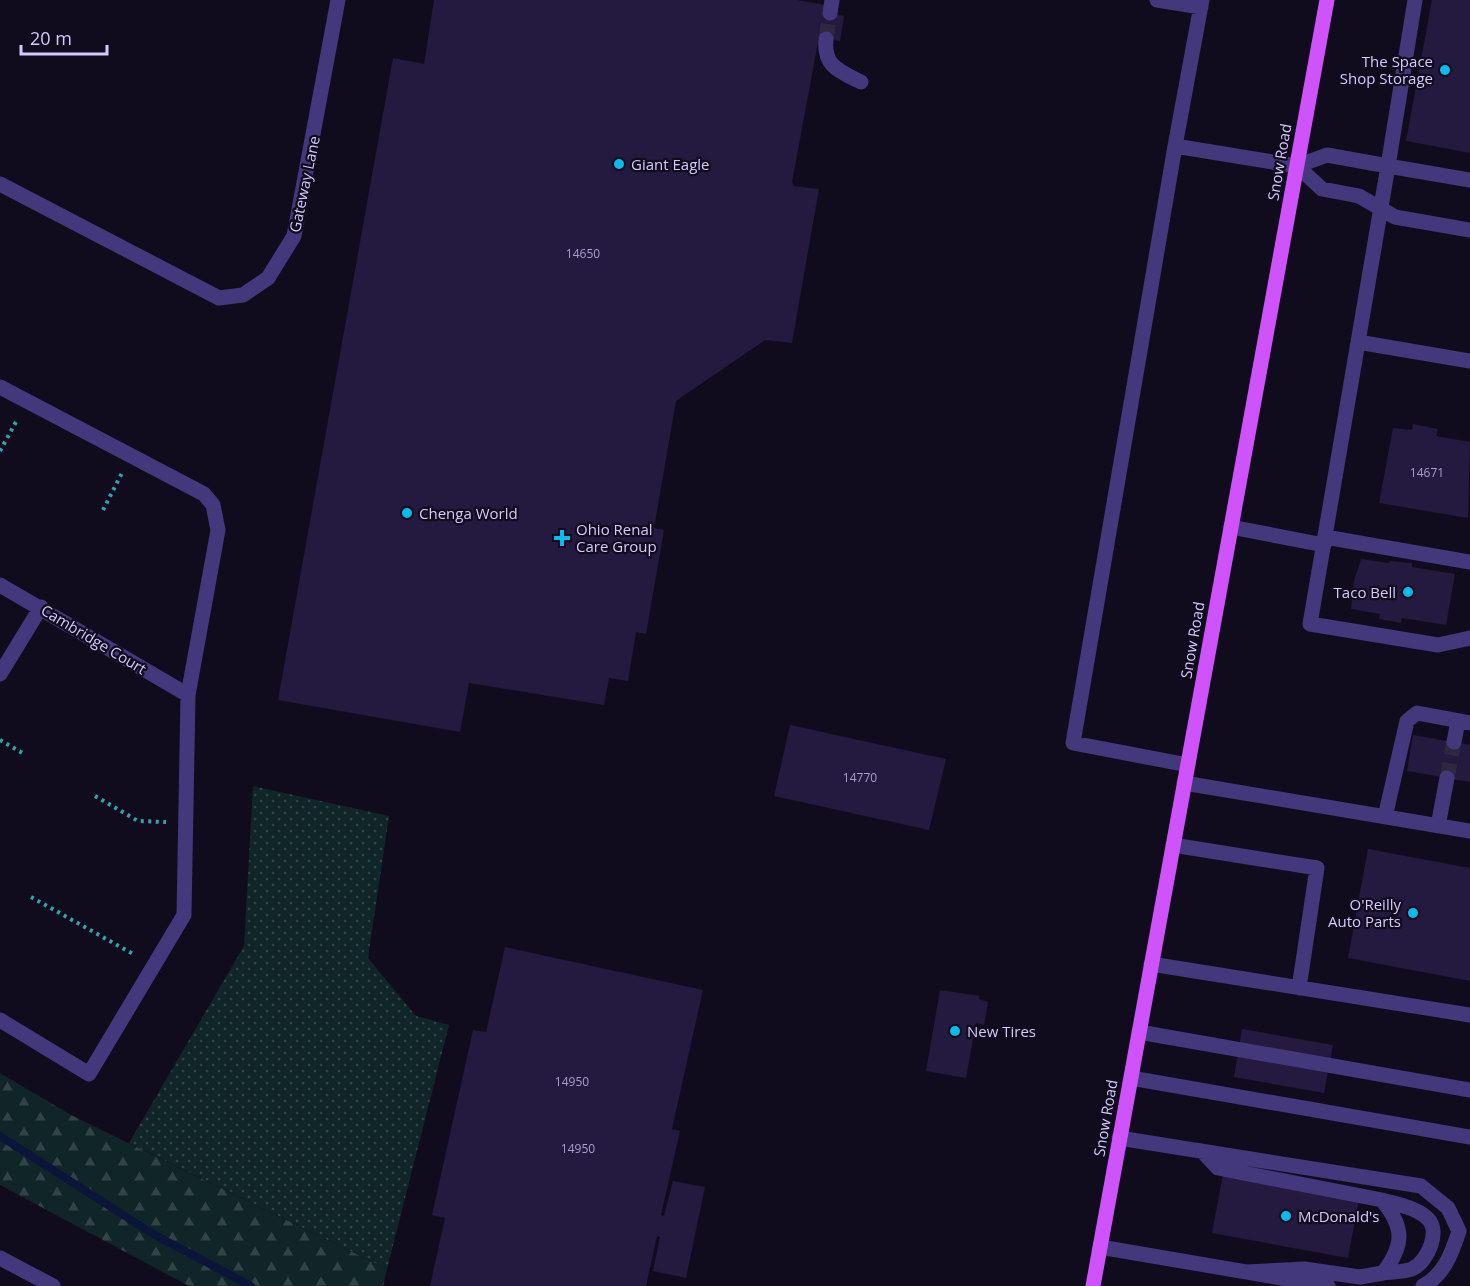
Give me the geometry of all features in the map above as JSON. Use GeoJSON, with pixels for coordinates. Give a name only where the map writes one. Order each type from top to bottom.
{"type":"FeatureCollection","features":[{"type":"Feature","properties":{"kind":"main road","name":"Snow Road"},"geometry":{"type":"LineString","coordinates":[[1093,1286],[1327,0]]}},
{"type":"Feature","properties":{"kind":"street","name":"Gateway Lane"},"geometry":{"type":"LineString","coordinates":[[0,184],[219,298],[243,295],[268,278],[294,236],[338,0]]}},
{"type":"Feature","properties":{"kind":"street"},"geometry":{"type":"LineString","coordinates":[[1157,0],[1201,4],[1073,743],[1188,765]]}},
{"type":"Feature","properties":{"kind":"street"},"geometry":{"type":"LineString","coordinates":[[1415,0],[1310,624],[1438,645],[1470,638]]}},
{"type":"Feature","properties":{"kind":"street"},"geometry":{"type":"LineString","coordinates":[[826,39],[824,53],[827,59],[844,73],[861,82]]}},
{"type":"Feature","properties":{"kind":"street"},"geometry":{"type":"LineString","coordinates":[[1175,146],[1297,166],[1327,155],[1470,180]]}},
{"type":"Feature","properties":{"kind":"street"},"geometry":{"type":"LineString","coordinates":[[1297,166],[1322,189],[1359,195],[1395,217],[1467,231]]}},
{"type":"Feature","properties":{"kind":"street"},"geometry":{"type":"LineString","coordinates":[[1358,342],[1470,361]]}},
{"type":"Feature","properties":{"kind":"street"},"geometry":{"type":"LineString","coordinates":[[0,387],[204,494],[213,505],[218,530],[188,695],[184,915],[89,1074],[0,1020]]}},
{"type":"Feature","properties":{"kind":"street"},"geometry":{"type":"LineString","coordinates":[[1231,527],[1470,562]]}},
{"type":"Feature","properties":{"kind":"street","name":"Cambridge Court"},"geometry":{"type":"LineString","coordinates":[[0,585],[188,695]]}},
{"type":"Feature","properties":{"kind":"street"},"geometry":{"type":"LineString","coordinates":[[0,674],[40,607]]}},
{"type":"Feature","properties":{"kind":"street"},"geometry":{"type":"LineString","coordinates":[[1385,817],[1407,721],[1417,713],[1464,722],[1454,742]]}},
{"type":"Feature","properties":{"kind":"street"},"geometry":{"type":"LineString","coordinates":[[1438,826],[1447,778]]}},
{"type":"Feature","properties":{"kind":"street"},"geometry":{"type":"LineString","coordinates":[[1184,783],[1470,831]]}},
{"type":"Feature","properties":{"kind":"street"},"geometry":{"type":"LineString","coordinates":[[1173,845],[1317,868],[1299,988]]}},
{"type":"Feature","properties":{"kind":"street"},"geometry":{"type":"LineString","coordinates":[[1152,964],[1470,1015]]}},
{"type":"Feature","properties":{"kind":"street"},"geometry":{"type":"LineString","coordinates":[[1139,1032],[1470,1090]]}},
{"type":"Feature","properties":{"kind":"street"},"geometry":{"type":"LineString","coordinates":[[1131,1078],[1470,1137]]}},
{"type":"Feature","properties":{"kind":"street"},"geometry":{"type":"LineString","coordinates":[[1119,1138],[1421,1186],[1448,1208],[1459,1231],[1452,1254],[1434,1280],[1423,1286]]}},
{"type":"Feature","properties":{"kind":"street"},"geometry":{"type":"LineString","coordinates":[[1202,1151],[1218,1168],[1382,1200],[1410,1208],[1427,1217],[1433,1226],[1433,1239],[1425,1258],[1413,1268],[1360,1277],[1304,1269],[1246,1272]]}},
{"type":"Feature","properties":{"kind":"street"},"geometry":{"type":"LineString","coordinates":[[1382,1200],[1395,1216],[1401,1235],[1394,1258],[1383,1273]]}},
{"type":"Feature","properties":{"kind":"street"},"geometry":{"type":"LineString","coordinates":[[1100,1247],[1328,1286]]}},
{"type":"Feature","properties":{"kind":"street"},"geometry":{"type":"LineString","coordinates":[[0,1258],[53,1286]]}},
{"type":"Feature","properties":{"kind":"path"},"geometry":{"type":"LineString","coordinates":[[0,451],[8,435]]}},
{"type":"Feature","properties":{"kind":"path"},"geometry":{"type":"LineString","coordinates":[[103,510],[114,488]]}},
{"type":"Feature","properties":{"kind":"path"},"geometry":{"type":"LineString","coordinates":[[0,740],[24,754]]}},
{"type":"Feature","properties":{"kind":"path"},"geometry":{"type":"LineString","coordinates":[[95,796],[138,821],[149,821]]}},
{"type":"Feature","properties":{"kind":"path"},"geometry":{"type":"LineString","coordinates":[[31,897],[154,966]]}},
{"type":"Feature","properties":{"kind":"green space"},"geometry":{"type":"Polygon","coordinates":[[[253,786],[389,816],[368,958],[416,1016],[449,1025],[387,1269],[129,1143],[244,946],[253,786]]]}},
{"type":"Feature","properties":{"kind":"green space"},"geometry":{"type":"Polygon","coordinates":[[[0,1073],[71,1115],[387,1269],[383,1286],[189,1286],[0,1185],[0,1073]]]}},
{"type":"Feature","properties":{"kind":"building"},"geometry":{"type":"Polygon","coordinates":[[[434,0],[797,0],[825,5],[824,12],[844,16],[840,41],[819,37],[792,182],[794,186],[819,189],[792,343],[765,340],[676,401],[654,528],[664,530],[646,634],[636,632],[628,681],[609,678],[604,705],[469,683],[460,732],[278,700],[393,58],[424,64],[434,0]]]}},
{"type":"Feature","properties":{"kind":"building","name":"The Space Shop Storage"},"geometry":{"type":"Polygon","coordinates":[[[1432,0],[1470,0],[1470,153],[1406,141],[1432,0]]]}},
{"type":"Feature","properties":{"kind":"building"},"geometry":{"type":"Polygon","coordinates":[[[1413,424],[1438,429],[1436,436],[1470,442],[1468,518],[1379,503],[1393,428],[1412,430],[1413,424]]]}},
{"type":"Feature","properties":{"kind":"building"},"geometry":{"type":"Polygon","coordinates":[[[1361,559],[1412,563],[1412,567],[1455,574],[1446,625],[1402,618],[1401,623],[1379,619],[1380,614],[1351,609],[1354,581],[1361,559]]]}},
{"type":"Feature","properties":{"kind":"building"},"geometry":{"type":"Polygon","coordinates":[[[790,725],[946,759],[929,830],[774,796],[790,725]]]}},
{"type":"Feature","properties":{"kind":"building"},"geometry":{"type":"Polygon","coordinates":[[[1413,735],[1470,745],[1470,782],[1407,771],[1413,735]]]}},
{"type":"Feature","properties":{"kind":"building","name":"O'Reilly Auto Parts"},"geometry":{"type":"Polygon","coordinates":[[[1368,849],[1470,868],[1470,981],[1348,958],[1368,849]]]}},
{"type":"Feature","properties":{"kind":"building"},"geometry":{"type":"Polygon","coordinates":[[[505,947],[703,990],[672,1129],[680,1131],[661,1215],[664,1216],[673,1181],[705,1187],[686,1278],[653,1271],[660,1237],[657,1236],[646,1286],[430,1286],[445,1218],[432,1215],[473,1030],[486,1032],[505,947]]]}},
{"type":"Feature","properties":{"kind":"building"},"geometry":{"type":"Polygon","coordinates":[[[940,990],[980,996],[979,999],[988,1002],[984,1025],[976,1023],[966,1078],[926,1071],[940,990]]]}},
{"type":"Feature","properties":{"kind":"building"},"geometry":{"type":"Polygon","coordinates":[[[1242,1029],[1333,1045],[1324,1093],[1234,1077],[1242,1029]]]}},
{"type":"Feature","properties":{"kind":"building","name":"McDonald's"},"geometry":{"type":"Polygon","coordinates":[[[1223,1174],[1359,1199],[1348,1258],[1212,1233],[1223,1174]]]}},
{"type":"Feature","properties":{"kind":"waterway"},"geometry":{"type":"LineString","coordinates":[[0,1136],[153,1234],[251,1286]]}},
{"type":"Feature","properties":{"kind":"tunnel"},"geometry":{"type":"LineString","coordinates":[[826,39],[830,13]]}},
{"type":"Feature","properties":{"kind":"tunnel"},"geometry":{"type":"LineString","coordinates":[[1447,778],[1454,742]]}},
{"type":"Feature","properties":{"kind":"place","name":"The Space Shop Storage"},"geometry":{"type":"Point","coordinates":[1445,70]}},
{"type":"Feature","properties":{"kind":"place","name":"Giant Eagle"},"geometry":{"type":"Point","coordinates":[619,164]}},
{"type":"Feature","properties":{"kind":"place","name":"Chenga World"},"geometry":{"type":"Point","coordinates":[407,513]}},
{"type":"Feature","properties":{"kind":"place","name":"Ohio Renal Care Group"},"geometry":{"type":"Point","coordinates":[562,538]}},
{"type":"Feature","properties":{"kind":"place","name":"Taco Bell"},"geometry":{"type":"Point","coordinates":[1408,592]}},
{"type":"Feature","properties":{"kind":"place","name":"O'Reilly Auto Parts"},"geometry":{"type":"Point","coordinates":[1413,913]}},
{"type":"Feature","properties":{"kind":"place","name":"New Tires"},"geometry":{"type":"Point","coordinates":[955,1031]}},
{"type":"Feature","properties":{"kind":"place","name":"McDonald's"},"geometry":{"type":"Point","coordinates":[1286,1216]}}]}
